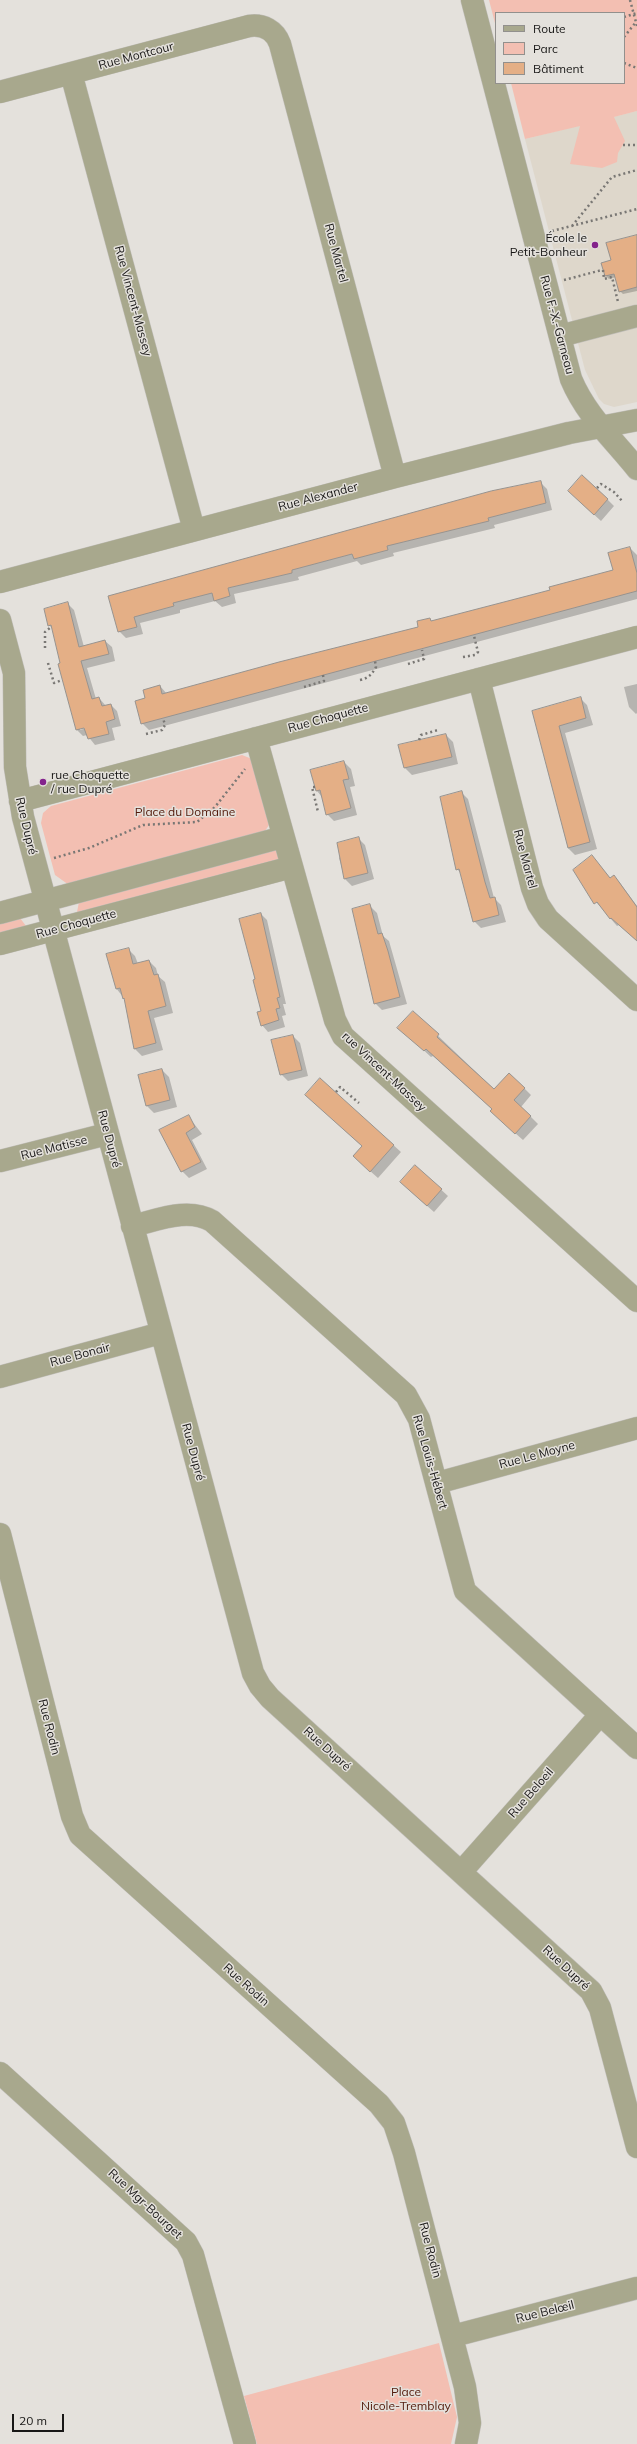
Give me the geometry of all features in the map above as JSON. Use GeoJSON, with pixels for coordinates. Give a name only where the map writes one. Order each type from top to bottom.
{"type":"FeatureCollection","features":[{"type":"Feature","properties":{"kind":"street","name":"Rue F.-X.-Garneau"},"geometry":{"type":"LineString","coordinates":[[472,0],[560,336],[575,387],[584,405],[600,427],[637,469]]}},
{"type":"Feature","properties":{"kind":"street","name":"Rue Montcour"},"geometry":{"type":"LineString","coordinates":[[0,92],[249,26],[264,27],[272,32]]}},
{"type":"Feature","properties":{"kind":"street","name":"Rue Martel"},"geometry":{"type":"LineString","coordinates":[[272,32],[280,44],[395,477]]}},
{"type":"Feature","properties":{"kind":"street","name":"Rue Vincent-Massey"},"geometry":{"type":"LineString","coordinates":[[71,73],[194,530]]}},
{"type":"Feature","properties":{"kind":"street"},"geometry":{"type":"LineString","coordinates":[[560,336],[637,316]]}},
{"type":"Feature","properties":{"kind":"street","name":"Rue Alexander"},"geometry":{"type":"LineString","coordinates":[[0,582],[395,477],[600,427],[637,420]]}},
{"type":"Feature","properties":{"kind":"street","name":"Rue Dupré"},"geometry":{"type":"LineString","coordinates":[[0,620],[13,668],[8,700],[20,801],[107,1134],[250,1664],[256,1680],[270,1698],[462,1871],[584,1983],[595,1996],[637,2147]]}},
{"type":"Feature","properties":{"kind":"street","name":"Rue Choquette"},"geometry":{"type":"LineString","coordinates":[[20,801],[637,636]]}},
{"type":"Feature","properties":{"kind":"street","name":"Rue Martel"},"geometry":{"type":"LineString","coordinates":[[479,679],[532,888],[538,904],[548,919],[637,1000]]}},
{"type":"Feature","properties":{"kind":"street","name":"rue Vincent-Massey"},"geometry":{"type":"LineString","coordinates":[[256,738],[335,1020],[343,1036],[637,1301]]}},
{"type":"Feature","properties":{"kind":"street"},"geometry":{"type":"LineString","coordinates":[[0,913],[283,837]]}},
{"type":"Feature","properties":{"kind":"street","name":"Rue Choquette"},"geometry":{"type":"LineString","coordinates":[[0,944],[292,867]]}},
{"type":"Feature","properties":{"kind":"street","name":"Rue Matisse"},"geometry":{"type":"LineString","coordinates":[[0,1162],[107,1134]]}},
{"type":"Feature","properties":{"kind":"street","name":"Rue Louis-Hébert"},"geometry":{"type":"LineString","coordinates":[[132,1226],[191,1214],[207,1218],[217,1225],[406,1395],[416,1413],[437,1483],[464,1591],[637,1748]]}},
{"type":"Feature","properties":{"kind":"street","name":"Rue Bonair"},"geometry":{"type":"LineString","coordinates":[[0,1377],[161,1333]]}},
{"type":"Feature","properties":{"kind":"street","name":"Rue Le Moyne"},"geometry":{"type":"LineString","coordinates":[[437,1483],[637,1428]]}},
{"type":"Feature","properties":{"kind":"street","name":"Rue Rodin"},"geometry":{"type":"LineString","coordinates":[[0,1534],[8,1599],[77,1829],[89,1845],[379,2104],[390,2116],[398,2130],[453,2336],[469,2416],[466,2444]]}},
{"type":"Feature","properties":{"kind":"street","name":"Rue Beloeil"},"geometry":{"type":"LineString","coordinates":[[462,1871],[600,1715]]}},
{"type":"Feature","properties":{"kind":"street","name":"Rue Mgr-Bourget"},"geometry":{"type":"LineString","coordinates":[[0,2073],[186,2242],[193,2255],[245,2444]]}},
{"type":"Feature","properties":{"kind":"street","name":"Rue Belœil"},"geometry":{"type":"LineString","coordinates":[[453,2336],[637,2288]]}},
{"type":"Feature","properties":{"kind":"path"},"geometry":{"type":"LineString","coordinates":[[630,0],[636,14],[637,26]]}},
{"type":"Feature","properties":{"kind":"path"},"geometry":{"type":"LineString","coordinates":[[625,17],[636,14]]}},
{"type":"Feature","properties":{"kind":"path"},"geometry":{"type":"LineString","coordinates":[[625,36],[636,22]]}},
{"type":"Feature","properties":{"kind":"path"},"geometry":{"type":"LineString","coordinates":[[625,63],[637,68]]}},
{"type":"Feature","properties":{"kind":"path"},"geometry":{"type":"LineString","coordinates":[[623,145],[637,145]]}},
{"type":"Feature","properties":{"kind":"path"},"geometry":{"type":"LineString","coordinates":[[571,226],[612,176],[637,170]]}},
{"type":"Feature","properties":{"kind":"path"},"geometry":{"type":"LineString","coordinates":[[548,232],[637,209]]}},
{"type":"Feature","properties":{"kind":"path"},"geometry":{"type":"LineString","coordinates":[[561,281],[603,270],[604,279],[612,277],[617,296]]}},
{"type":"Feature","properties":{"kind":"path"},"geometry":{"type":"LineString","coordinates":[[597,488],[601,484],[614,492],[623,502]]}},
{"type":"Feature","properties":{"kind":"path"},"geometry":{"type":"LineString","coordinates":[[45,648],[45,632],[51,627]]}},
{"type":"Feature","properties":{"kind":"path"},"geometry":{"type":"LineString","coordinates":[[463,657],[474,655],[478,652],[474,636]]}},
{"type":"Feature","properties":{"kind":"path"},"geometry":{"type":"LineString","coordinates":[[408,664],[424,659],[422,650]]}},
{"type":"Feature","properties":{"kind":"path"},"geometry":{"type":"LineString","coordinates":[[360,680],[367,679],[373,672],[376,667],[375,661]]}},
{"type":"Feature","properties":{"kind":"path"},"geometry":{"type":"LineString","coordinates":[[48,663],[54,682],[62,680]]}},
{"type":"Feature","properties":{"kind":"path"},"geometry":{"type":"LineString","coordinates":[[304,687],[324,681],[323,675]]}},
{"type":"Feature","properties":{"kind":"path"},"geometry":{"type":"LineString","coordinates":[[146,734],[162,730],[165,725],[163,718]]}},
{"type":"Feature","properties":{"kind":"path"},"geometry":{"type":"LineString","coordinates":[[419,740],[421,735],[438,730]]}},
{"type":"Feature","properties":{"kind":"path"},"geometry":{"type":"LineString","coordinates":[[50,859],[88,848],[144,825],[197,822],[215,807],[248,765]]}},
{"type":"Feature","properties":{"kind":"path"},"geometry":{"type":"LineString","coordinates":[[314,786],[312,787],[318,812]]}},
{"type":"Feature","properties":{"kind":"path"},"geometry":{"type":"LineString","coordinates":[[336,1092],[340,1087],[359,1103]]}},
{"type":"Feature","properties":{"kind":"shaded area","name":"École le Petit-Bonheur"},"geometry":{"type":"Polygon","coordinates":[[[637,111],[637,402],[614,407],[604,404],[599,399],[585,370],[525,139],[637,111]]]}},
{"type":"Feature","properties":{"kind":"green space"},"geometry":{"type":"Polygon","coordinates":[[[489,0],[637,0],[637,111],[614,117],[625,141],[618,153],[617,162],[602,168],[570,164],[580,126],[525,139],[511,84],[625,84],[625,12],[495,12],[495,23],[489,0]]]}},
{"type":"Feature","properties":{"kind":"green space","name":"Place du Domaine"},"geometry":{"type":"Polygon","coordinates":[[[242,755],[252,759],[269,825],[265,831],[69,885],[55,875],[41,823],[43,813],[51,806],[242,755]]]}},
{"type":"Feature","properties":{"kind":"green space"},"geometry":{"type":"Polygon","coordinates":[[[274,850],[277,852],[280,861],[78,914],[77,912],[79,902],[274,850]]]}},
{"type":"Feature","properties":{"kind":"green space"},"geometry":{"type":"Polygon","coordinates":[[[20,918],[26,926],[0,939],[0,922],[20,918]]]}},
{"type":"Feature","properties":{"kind":"green space","name":"Place Nicole-Tremblay"},"geometry":{"type":"Polygon","coordinates":[[[439,2343],[457,2417],[451,2444],[257,2444],[244,2396],[439,2343]]]}},
{"type":"Feature","properties":{"kind":"building"},"geometry":{"type":"Polygon","coordinates":[[[637,235],[637,287],[619,292],[614,274],[605,276],[601,263],[611,260],[606,243],[637,235]]]}},
{"type":"Feature","properties":{"kind":"building"},"geometry":{"type":"Polygon","coordinates":[[[582,475],[608,499],[594,515],[568,491],[582,475]]]}},
{"type":"Feature","properties":{"kind":"building"},"geometry":{"type":"Polygon","coordinates":[[[541,481],[546,503],[488,518],[489,521],[387,546],[388,550],[354,559],[352,554],[292,570],[292,573],[228,588],[230,596],[214,601],[212,593],[173,603],[174,606],[134,617],[137,627],[118,632],[108,596],[491,491],[541,481]]]}},
{"type":"Feature","properties":{"kind":"building"},"geometry":{"type":"Polygon","coordinates":[[[630,547],[637,573],[637,591],[141,724],[135,701],[145,698],[143,690],[160,685],[162,694],[279,662],[418,627],[417,621],[430,618],[431,621],[550,590],[549,587],[613,570],[608,553],[630,547]]]}},
{"type":"Feature","properties":{"kind":"building"},"geometry":{"type":"Polygon","coordinates":[[[68,602],[79,647],[105,640],[109,654],[81,661],[92,699],[99,697],[102,706],[111,704],[115,719],[106,722],[109,734],[88,739],[84,728],[76,730],[58,664],[60,663],[51,625],[48,626],[44,609],[68,602]]]}},
{"type":"Feature","properties":{"kind":"building"},"geometry":{"type":"Polygon","coordinates":[[[581,697],[586,718],[559,726],[590,842],[568,848],[532,711],[581,697]]]}},
{"type":"Feature","properties":{"kind":"building"},"geometry":{"type":"Polygon","coordinates":[[[446,734],[452,757],[404,768],[398,745],[446,734]]]}},
{"type":"Feature","properties":{"kind":"building"},"geometry":{"type":"Polygon","coordinates":[[[344,761],[349,779],[343,780],[351,808],[326,815],[320,790],[316,791],[310,770],[344,761]]]}},
{"type":"Feature","properties":{"kind":"building"},"geometry":{"type":"Polygon","coordinates":[[[462,791],[485,882],[490,898],[495,897],[499,915],[473,922],[459,869],[456,870],[440,797],[462,791]]]}},
{"type":"Feature","properties":{"kind":"building"},"geometry":{"type":"Polygon","coordinates":[[[359,837],[368,873],[344,879],[337,843],[359,837]]]}},
{"type":"Feature","properties":{"kind":"building"},"geometry":{"type":"Polygon","coordinates":[[[592,855],[610,878],[614,875],[637,907],[637,941],[611,918],[610,919],[597,902],[594,904],[573,870],[592,855]]]}},
{"type":"Feature","properties":{"kind":"building"},"geometry":{"type":"Polygon","coordinates":[[[370,904],[378,934],[382,933],[388,951],[400,997],[374,1004],[352,909],[370,904]]]}},
{"type":"Feature","properties":{"kind":"building"},"geometry":{"type":"Polygon","coordinates":[[[261,913],[280,997],[277,998],[280,1008],[276,1009],[279,1020],[261,1026],[257,1012],[261,1011],[253,980],[255,979],[239,919],[261,913]]]}},
{"type":"Feature","properties":{"kind":"building"},"geometry":{"type":"Polygon","coordinates":[[[129,948],[133,964],[149,960],[154,975],[158,974],[166,1006],[148,1011],[156,1043],[134,1049],[124,998],[123,999],[120,988],[116,989],[106,954],[129,948]]]}},
{"type":"Feature","properties":{"kind":"building"},"geometry":{"type":"Polygon","coordinates":[[[413,1011],[439,1034],[437,1037],[494,1089],[509,1073],[525,1088],[514,1100],[531,1116],[515,1134],[490,1111],[492,1109],[426,1049],[424,1051],[397,1028],[413,1011]]]}},
{"type":"Feature","properties":{"kind":"building"},"geometry":{"type":"Polygon","coordinates":[[[293,1035],[302,1070],[280,1075],[271,1040],[293,1035]]]}},
{"type":"Feature","properties":{"kind":"building"},"geometry":{"type":"Polygon","coordinates":[[[162,1069],[170,1100],[146,1106],[138,1075],[162,1069]]]}},
{"type":"Feature","properties":{"kind":"building"},"geometry":{"type":"Polygon","coordinates":[[[320,1078],[394,1145],[370,1172],[353,1156],[362,1146],[305,1095],[320,1078]]]}},
{"type":"Feature","properties":{"kind":"building"},"geometry":{"type":"Polygon","coordinates":[[[189,1115],[195,1127],[186,1133],[201,1162],[181,1172],[159,1130],[189,1115]]]}},
{"type":"Feature","properties":{"kind":"building"},"geometry":{"type":"Polygon","coordinates":[[[415,1165],[442,1189],[427,1206],[400,1182],[415,1165]]]}},
{"type":"Feature","properties":{"kind":"place","name":"École le Petit-Bonheur"},"geometry":{"type":"Point","coordinates":[595,245]}},
{"type":"Feature","properties":{"kind":"place","name":"rue Choquette / rue Dupré"},"geometry":{"type":"Point","coordinates":[43,782]}}]}
